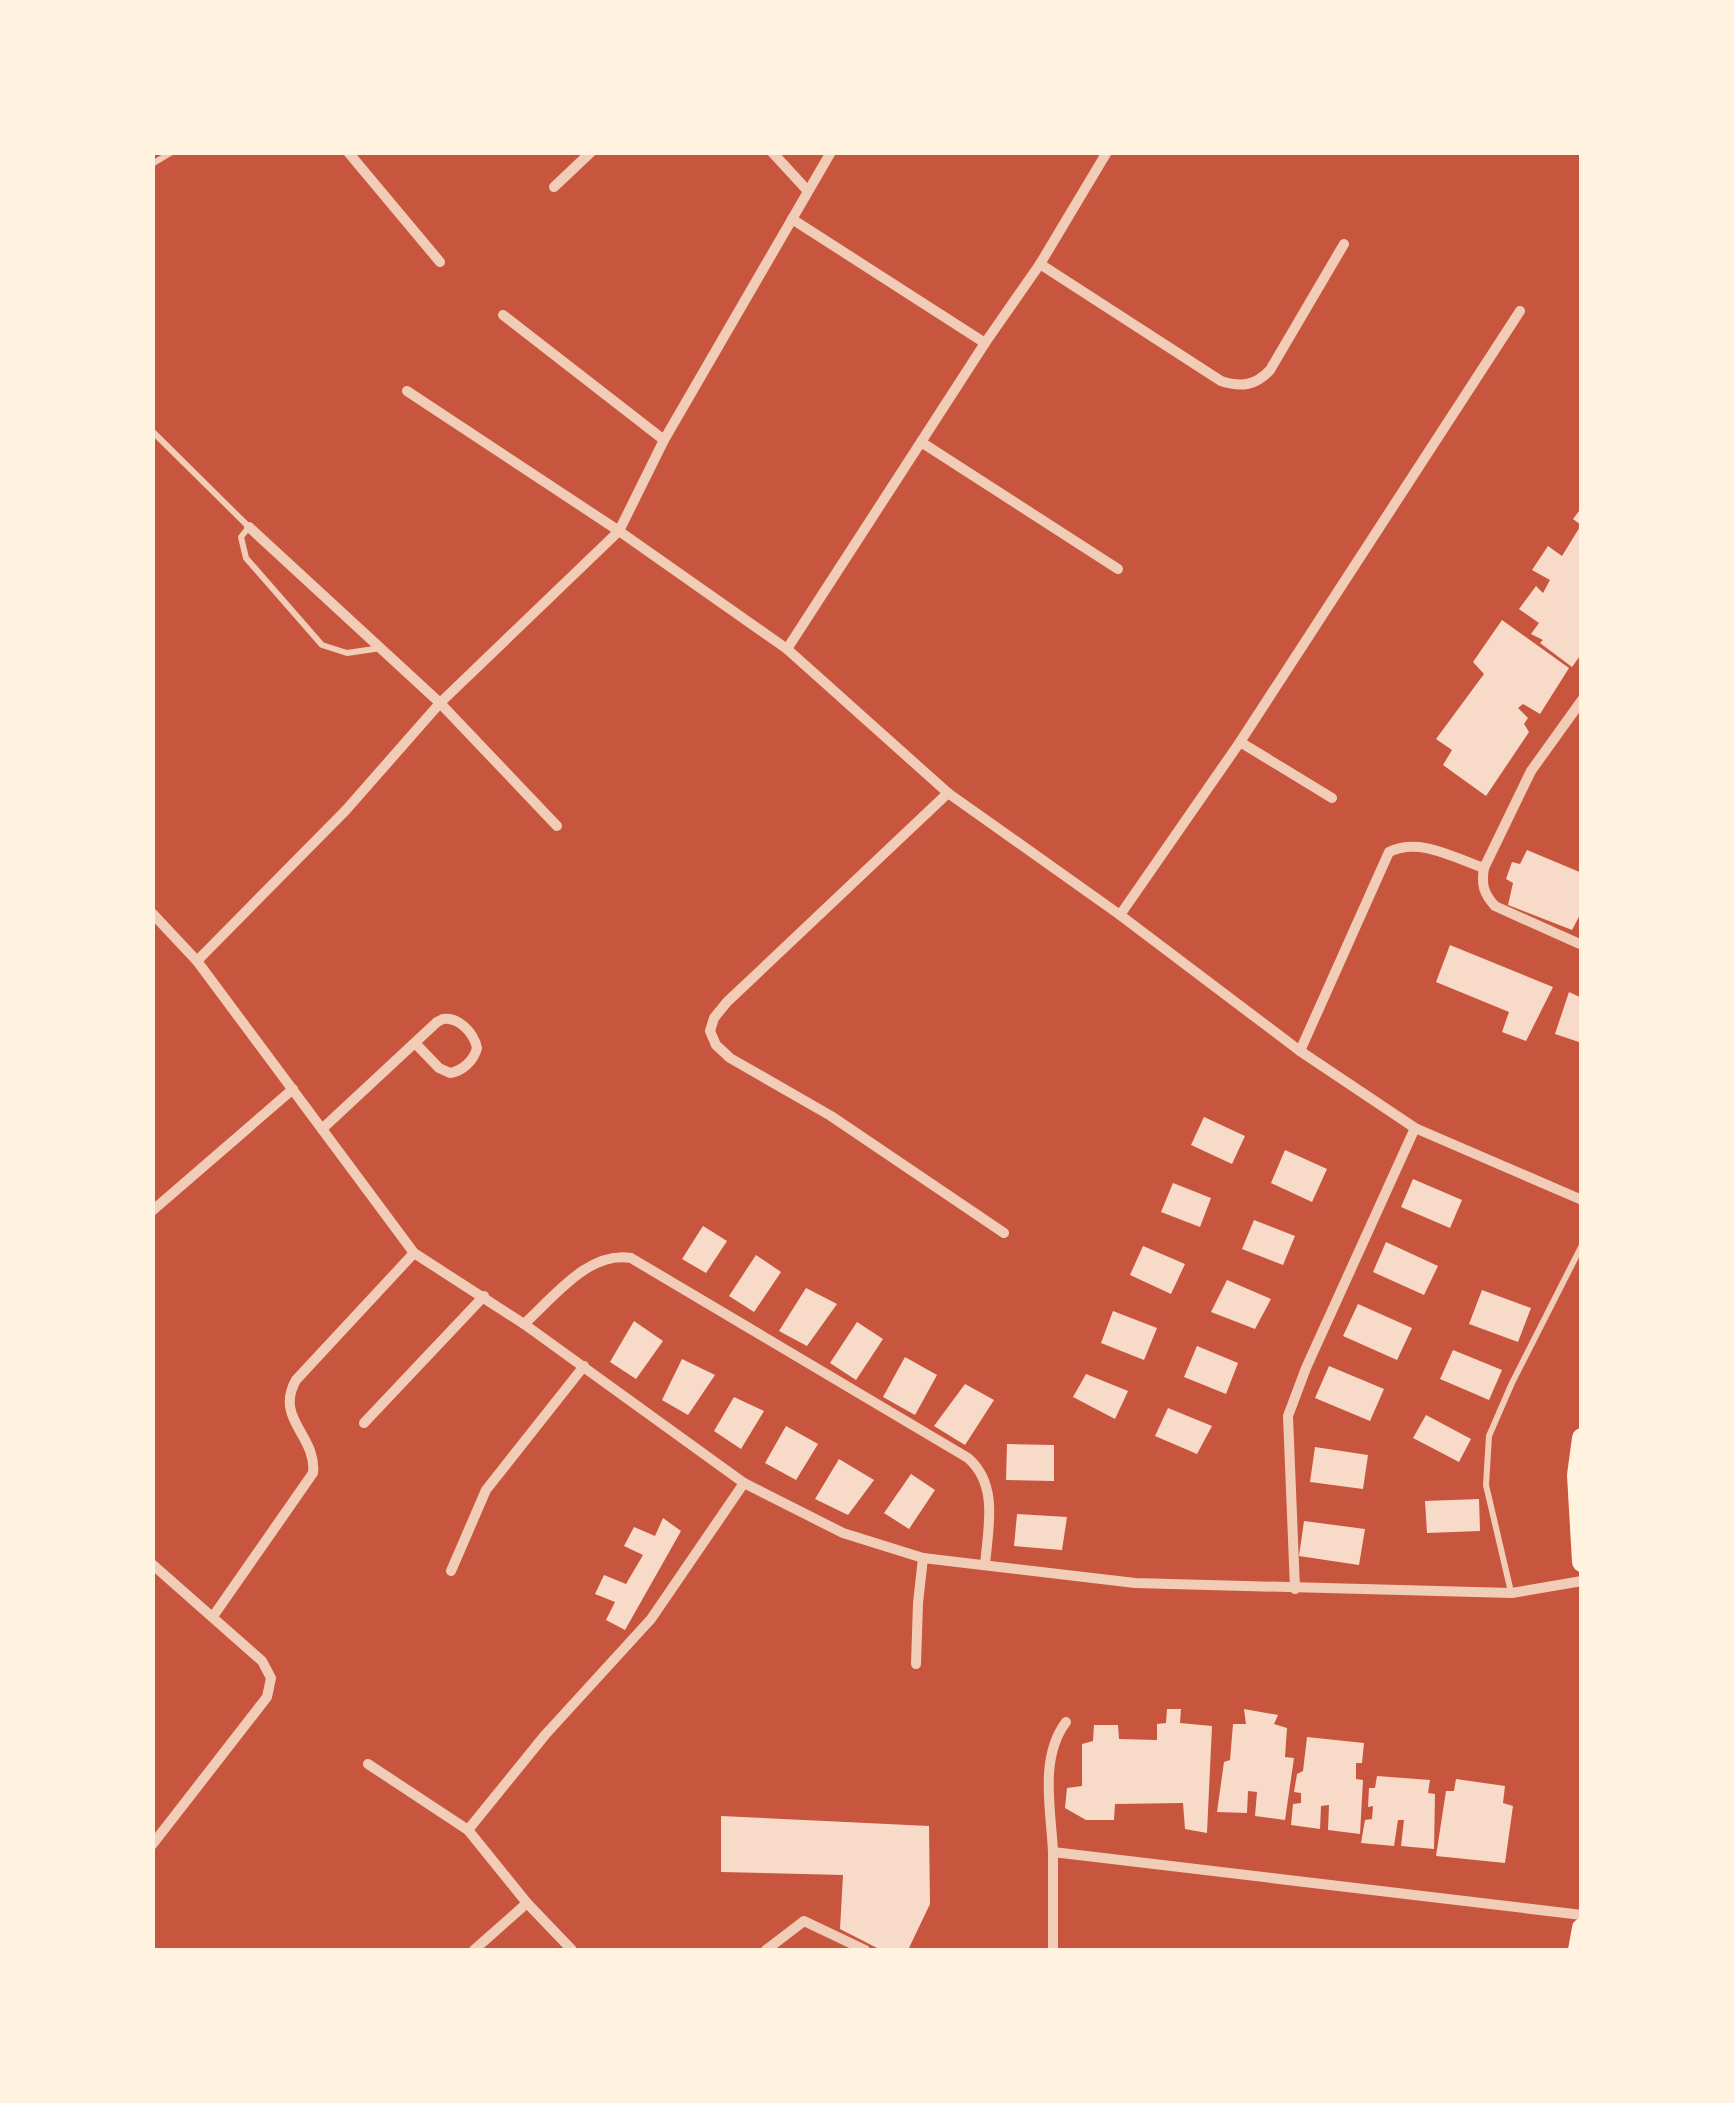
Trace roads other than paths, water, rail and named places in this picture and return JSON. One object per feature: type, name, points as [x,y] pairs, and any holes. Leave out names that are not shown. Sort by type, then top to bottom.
[{"type":"highway","points":[[1582,1438],[1577,1476],[1582,1562]]},
{"type":"highway","points":[[1578,1950],[1582,1928]]},
{"type":"street","points":[[348,152],[440,262]]},
{"type":"street","points":[[554,187],[591,152]]},
{"type":"street","points":[[772,152],[807,190]]},
{"type":"street","points":[[197,960],[346,810],[440,703],[619,531],[664,440],[831,152]]},
{"type":"street","points":[[786,649],[1040,264],[1107,152]]},
{"type":"street","points":[[792,219],[985,343]]},
{"type":"street","points":[[1040,264],[1234,386],[1261,380],[1270,370],[1344,244]]},
{"type":"street","points":[[1120,915],[1240,742],[1520,311]]},
{"type":"street","points":[[503,314],[664,440]]},
{"type":"street","points":[[407,392],[619,531],[786,649],[948,793],[1120,915],[1300,1051],[1415,1128],[1582,1200]]},
{"type":"street","points":[[921,442],[1118,569]]},
{"type":"street","points":[[250,527],[440,703],[557,826]]},
{"type":"street","points":[[1582,700],[1531,772],[1481,881],[1495,906],[1582,945]]},
{"type":"street","points":[[1240,742],[1332,798]]},
{"type":"street","points":[[948,793],[727,1002],[714,1018],[710,1032],[716,1045],[730,1058],[831,1116],[1004,1233]]},
{"type":"street","points":[[1300,1051],[1389,852],[1416,845],[1484,868]]},
{"type":"street","points":[[152,913],[197,960],[414,1253],[484,1296],[744,1483],[844,1534],[923,1558],[1135,1583],[1512,1593],[1582,1581]]},
{"type":"street","points":[[322,1129],[438,1022],[449,1018],[460,1023],[477,1048],[462,1069],[450,1073],[439,1068],[416,1043]]},
{"type":"street","points":[[152,1211],[293,1090]]},
{"type":"street","points":[[1295,1590],[1288,1416],[1415,1128]]},
{"type":"street","points":[[214,1615],[313,1473],[312,1452],[290,1415],[290,1391],[296,1380],[414,1253]]},
{"type":"street","points":[[524,1324],[594,1262],[618,1256],[631,1258],[968,1458],[980,1470],[989,1499],[985,1566]]},
{"type":"street","points":[[364,1423],[484,1296]]},
{"type":"street","points":[[451,1571],[486,1490],[584,1366]]},
{"type":"street","points":[[468,1830],[545,1735],[650,1618],[744,1483]]},
{"type":"street","points":[[916,1664],[923,1558]]},
{"type":"street","points":[[152,1564],[214,1615],[262,1661],[272,1678],[271,1688],[152,1845]]},
{"type":"street","points":[[1053,1950],[1049,1755],[1054,1738],[1066,1722]]},
{"type":"street","points":[[368,1764],[468,1830],[572,1950]]},
{"type":"street","points":[[1053,1852],[1582,1914]]},
{"type":"street","points":[[474,1950],[528,1903]]},
{"type":"street","points":[[766,1950],[804,1921],[865,1950]]},
{"type":"lane","points":[[152,164],[172,152]]},
{"type":"lane","points":[[152,431],[250,527],[242,537],[246,558],[322,644],[348,653],[383,648]]},
{"type":"lane","points":[[1512,1593],[1486,1485],[1489,1436],[1582,1245]]}]
